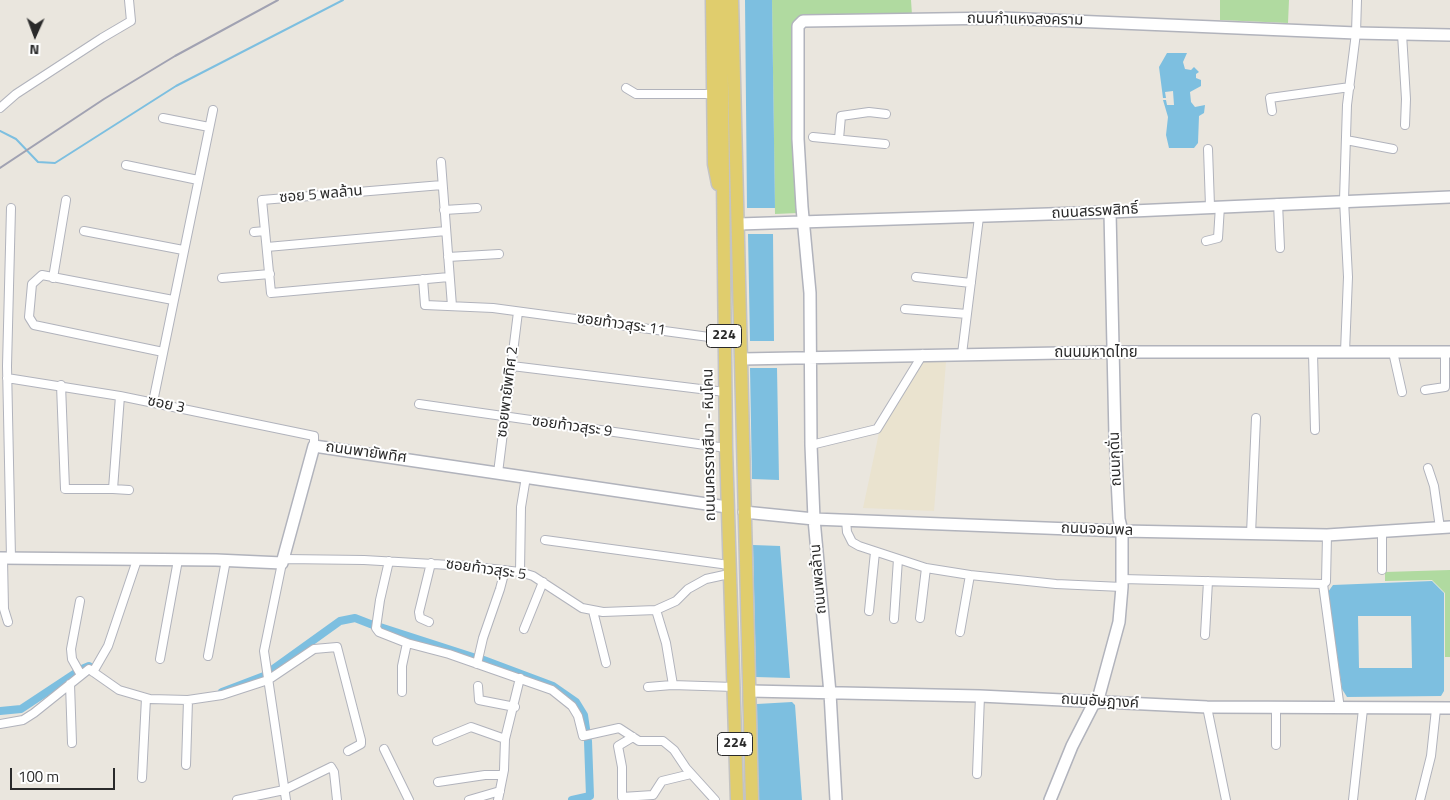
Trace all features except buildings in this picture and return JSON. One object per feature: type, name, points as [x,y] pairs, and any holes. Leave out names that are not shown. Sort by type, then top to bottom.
[{"type":"main road","points":[[712,0],[714,164],[723,214]]},
{"type":"main road","name":"ถนนนครราชสีมา - หินโคน","points":[[721,0],[730,164],[723,214],[727,508],[734,689],[735,799]]},
{"type":"main road","points":[[732,0],[730,164],[739,218]]},
{"type":"main road","points":[[741,0],[744,163],[739,218],[744,512],[752,800]]},
{"type":"main road","points":[[727,508],[744,512]]},
{"type":"main road","points":[[734,689],[750,691]]},
{"type":"street","points":[[0,108],[16,94],[86,48],[132,21],[129,0]]},
{"type":"street","points":[[1345,352],[1348,277],[1344,200],[1346,140],[1356,34],[1357,0]]},
{"type":"street","name":"ถนนกำแหงสงคราม","points":[[804,223],[798,139],[798,26],[803,20],[1002,18],[1356,34],[1450,35]]},
{"type":"street","points":[[1402,34],[1406,99],[1405,126]]},
{"type":"street","points":[[1272,111],[1270,98],[1350,87]]},
{"type":"street","points":[[626,88],[636,94],[713,94]]},
{"type":"street","points":[[152,402],[213,110]]},
{"type":"street","points":[[839,139],[841,116],[869,112],[886,114]]},
{"type":"street","points":[[163,118],[209,127]]},
{"type":"street","points":[[814,136],[885,144]]},
{"type":"street","points":[[1346,140],[1393,149]]},
{"type":"street","points":[[1206,241],[1218,238],[1208,148]]},
{"type":"street","points":[[441,162],[452,306]]},
{"type":"street","points":[[126,165],[198,180]]},
{"type":"street","name":"ซอย 5 พลล้าน","points":[[442,185],[262,200],[271,292],[450,277]]},
{"type":"street","name":"ถนนสรรพสิทธิ์","points":[[739,218],[804,223],[1110,212],[1450,196]]},
{"type":"street","points":[[53,278],[66,200]]},
{"type":"street","points":[[1278,203],[1280,248]]},
{"type":"street","points":[[8,622],[4,609],[7,378],[4,326],[11,208]]},
{"type":"street","points":[[444,210],[478,208]]},
{"type":"street","name":"ถนนกุดั่น","points":[[1050,800],[1072,746],[1095,703],[1119,622],[1122,583],[1122,531],[1119,519],[1110,212]]},
{"type":"street","points":[[962,354],[979,217]]},
{"type":"street","points":[[804,223],[810,292],[810,357]]},
{"type":"street","points":[[84,231],[183,250]]},
{"type":"street","points":[[254,232],[265,231]]},
{"type":"street","points":[[267,247],[446,231]]},
{"type":"street","points":[[448,257],[499,254]]},
{"type":"street","points":[[222,278],[270,274]]},
{"type":"street","points":[[163,352],[34,326],[29,317],[32,284],[42,275],[173,300]]},
{"type":"street","points":[[916,278],[971,283]]},
{"type":"street","name":"ซอยท้าวสุระ 11","points":[[423,279],[425,305],[518,312],[724,339]]},
{"type":"street","points":[[905,309],[967,314]]},
{"type":"street","name":"ซอยพายัพทิศ 2","points":[[498,473],[518,312]]},
{"type":"street","name":"ถนนมหาดไทย","points":[[742,359],[923,354],[1113,352],[1447,352]]},
{"type":"street","points":[[1392,352],[1402,392]]},
{"type":"street","points":[[1425,390],[1446,391],[1447,352]]},
{"type":"street","points":[[1313,353],[1315,430]]},
{"type":"street","points":[[811,445],[877,429],[923,354]]},
{"type":"street","name":"ถนนพลล้าน","points":[[810,357],[814,519],[830,692],[836,800]]},
{"type":"street","points":[[512,366],[725,392]]},
{"type":"street","name":"ซอย 3","points":[[7,378],[61,385],[152,402],[314,436],[314,446]]},
{"type":"street","points":[[61,385],[65,489],[129,490]]},
{"type":"street","points":[[112,489],[120,396]]},
{"type":"street","name":"ซอยท้าวสุระ 9","points":[[419,404],[505,418],[726,448]]},
{"type":"street","points":[[1251,534],[1256,418]]},
{"type":"street","name":"ถนนพายัพทิศ","points":[[283,561],[314,446],[727,508]]},
{"type":"street","points":[[1428,468],[1445,528]]},
{"type":"street","points":[[520,572],[521,507],[526,477]]},
{"type":"street","name":"ถนนจอมพล","points":[[744,512],[814,519],[1251,534],[1327,535],[1445,528]]},
{"type":"street","points":[[846,520],[847,532],[852,542],[926,568],[970,575],[1056,584],[1208,581],[1323,584]]},
{"type":"street","points":[[1382,532],[1382,570]]},
{"type":"street","points":[[1327,535],[1326,582],[1323,584],[1340,709]]},
{"type":"street","points":[[545,540],[729,569]]},
{"type":"street","points":[[869,611],[876,552]]},
{"type":"street","points":[[4,558],[283,561],[264,651],[286,800]]},
{"type":"street","points":[[894,618],[898,559]]},
{"type":"street","points":[[0,724],[28,716],[81,675],[91,671],[108,646],[136,560]]},
{"type":"street","points":[[160,659],[178,560]]},
{"type":"street","points":[[208,656],[226,560]]},
{"type":"street","name":"ซอยท้าวสุระ 5","points":[[283,561],[389,561],[520,572],[543,582],[582,608],[593,611],[656,610],[676,601],[688,588],[729,569]]},
{"type":"street","points":[[389,561],[376,628],[379,632],[407,643],[477,664],[552,690],[572,706],[578,716],[583,736],[620,728],[639,741],[663,741],[674,750],[691,774],[716,800]]},
{"type":"street","points":[[429,622],[420,618],[419,612],[431,564]]},
{"type":"street","points":[[920,618],[926,568]]},
{"type":"street","points":[[477,664],[482,638],[500,589],[504,570]]},
{"type":"street","points":[[960,632],[970,575]]},
{"type":"street","points":[[1205,635],[1208,581]]},
{"type":"street","points":[[524,629],[543,582]]},
{"type":"street","points":[[80,601],[72,659],[81,675]]},
{"type":"street","points":[[656,610],[666,643],[673,685]]},
{"type":"street","points":[[593,611],[606,663]]},
{"type":"street","points":[[402,692],[402,666],[407,643]]},
{"type":"street","points":[[91,671],[119,690],[146,698],[188,700],[222,695],[268,680],[314,649],[337,647],[361,740],[361,744],[348,751]]},
{"type":"street","points":[[498,800],[503,775],[505,739],[515,707],[520,678]]},
{"type":"street","points":[[70,684],[72,743]]},
{"type":"street","points":[[648,687],[673,685],[734,689]]},
{"type":"street","points":[[478,686],[479,700],[515,707]]},
{"type":"street","name":"ถนนอัษฎางค์","points":[[750,691],[980,696],[1207,707],[1450,708]]},
{"type":"street","points":[[977,774],[980,696]]},
{"type":"street","points":[[142,778],[146,698]]},
{"type":"street","points":[[186,765],[188,700]]},
{"type":"street","points":[[1207,707],[1226,800]]},
{"type":"street","points":[[1276,707],[1276,745]]},
{"type":"street","points":[[1420,800],[1431,756],[1436,708]]},
{"type":"street","points":[[1353,800],[1363,709]]},
{"type":"street","points":[[437,741],[471,727],[505,739]]},
{"type":"street","points":[[633,737],[618,746],[622,771],[622,797],[653,795],[662,781],[691,774]]},
{"type":"street","points":[[384,748],[409,800]]},
{"type":"street","points":[[237,800],[284,790],[331,767],[334,772],[338,800]]},
{"type":"street","points":[[438,782],[484,775],[503,775]]},
{"type":"street","points":[[469,800],[500,790]]},
{"type":"shaded area","points":[[921,361],[946,362],[934,511],[863,508],[880,428]]},
{"type":"green space","points":[[772,0],[911,0],[912,15],[799,19],[798,213],[775,214]]},
{"type":"green space","points":[[1220,0],[1289,0],[1288,23],[1220,20]]},
{"type":"green space","points":[[1450,570],[1450,657],[1445,657],[1445,593],[1432,580],[1385,581],[1385,572]]},
{"type":"water","points":[[745,0],[772,0],[775,208],[747,208]]},
{"type":"water","points":[[1167,53],[1187,53],[1183,62],[1185,69],[1191,70],[1194,67],[1199,72],[1196,74],[1196,78],[1201,80],[1201,86],[1190,92],[1191,102],[1195,107],[1205,105],[1204,113],[1199,116],[1198,143],[1194,148],[1169,148],[1166,135],[1168,117],[1163,100],[1166,100],[1167,105],[1174,105],[1173,91],[1165,92],[1166,98],[1163,98],[1159,67]]},
{"type":"water","points":[[748,234],[773,234],[774,341],[750,341]]},
{"type":"water","points":[[750,368],[777,368],[779,480],[752,479]]},
{"type":"water","points":[[753,545],[780,546],[790,678],[756,677]]},
{"type":"water","points":[[1432,581],[1444,593],[1444,691],[1441,696],[1347,697],[1342,689],[1328,592],[1333,585]],"holes":[[[1358,616],[1411,616],[1412,668],[1359,668]]]},
{"type":"water","points":[[792,702],[795,705],[802,800],[758,800],[757,704]]},
{"type":"waterway","points":[[0,131],[16,139],[38,162],[55,163],[176,86],[343,0]]},
{"type":"waterway","points":[[269,672],[340,621],[355,618],[373,625]]},
{"type":"waterway","points":[[380,627],[476,658]]},
{"type":"waterway","points":[[481,659],[553,686],[576,702],[584,715],[586,729]]},
{"type":"waterway","points":[[82,669],[89,666],[92,668]]},
{"type":"waterway","points":[[0,711],[21,709],[77,672]]},
{"type":"waterway","points":[[222,692],[264,676]]},
{"type":"waterway","points":[[572,800],[590,796],[588,741]]},
{"type":"railway","points":[[0,168],[104,99],[175,56],[278,0]]}]
